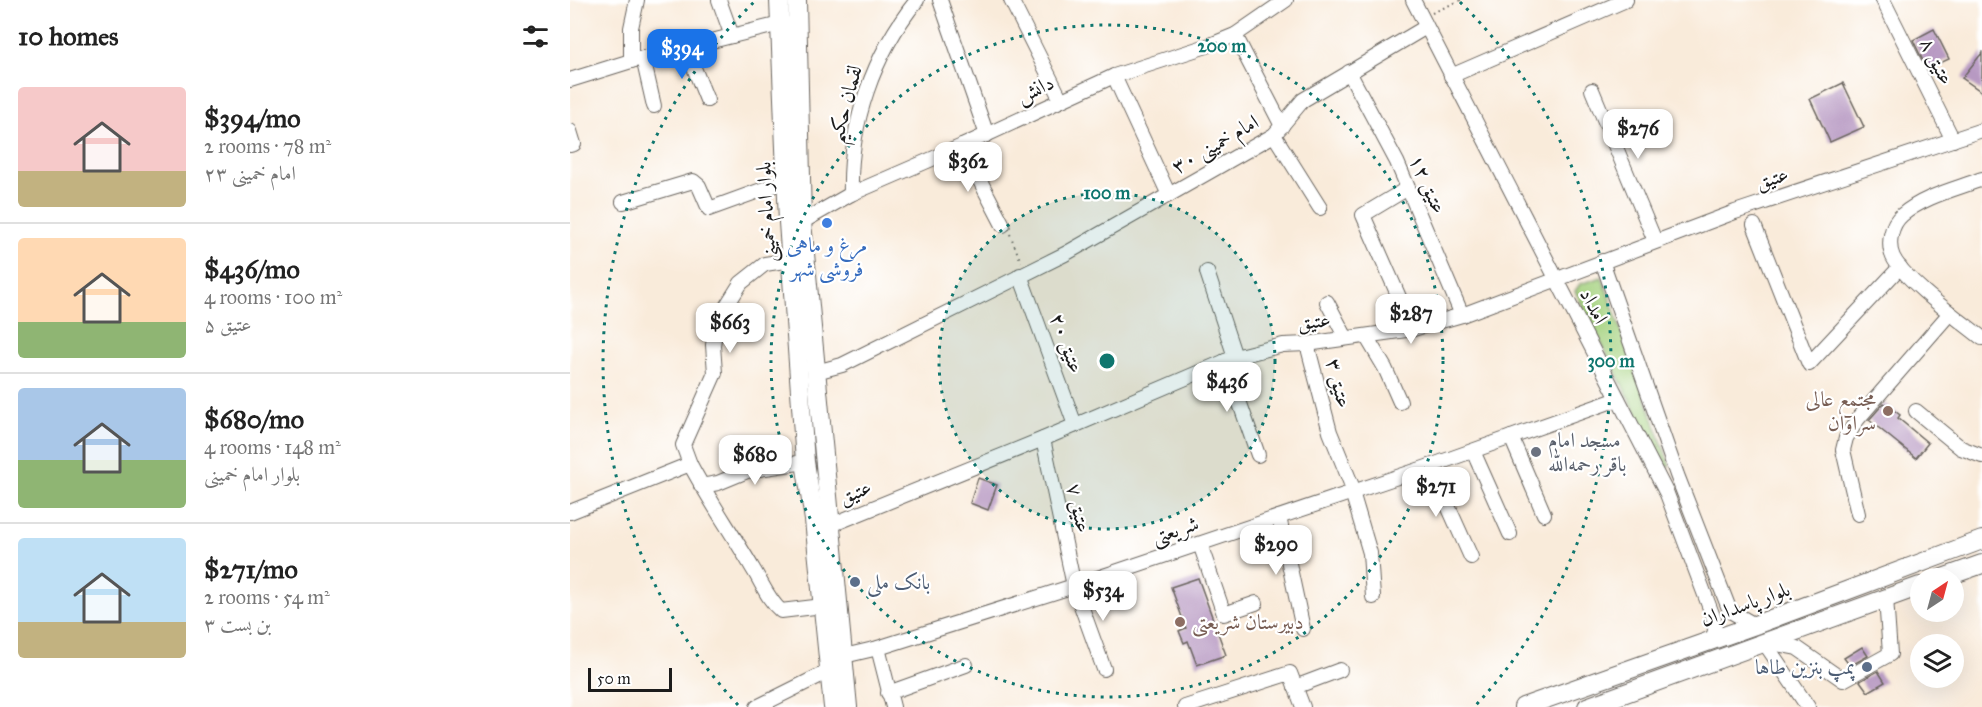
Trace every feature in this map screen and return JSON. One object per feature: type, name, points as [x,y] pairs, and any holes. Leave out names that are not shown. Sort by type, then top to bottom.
[{"type":"main road","name":"بلوار امام خمینی","points":[[779,0],[789,24],[802,222],[816,372],[823,526],[823,606],[833,707]]},
{"type":"main road","name":"بلوار امام خمینی","points":[[797,0],[789,24],[786,181],[805,462],[823,526],[844,656],[848,707]]},
{"type":"main road","name":"بلوار پاسداران","points":[[1523,707],[1755,625],[1982,540]]},
{"type":"main road","points":[[1964,570],[1982,564]]},
{"type":"main road","name":"بلوار پاسداران","points":[[1587,707],[1910,590]]},
{"type":"main road","points":[[1755,625],[1764,642]]},
{"type":"street","points":[[637,0],[631,28],[637,60],[654,106]]},
{"type":"street","points":[[719,0],[732,36]]},
{"type":"street","name":"لقمان حکیم","points":[[851,194],[850,165],[860,110],[878,61],[907,12],[917,0]]},
{"type":"street","points":[[940,0],[987,135]]},
{"type":"street","points":[[1011,0],[1061,100]]},
{"type":"street","name":"دانش","points":[[802,222],[851,194],[987,135],[1114,76],[1235,35],[1286,0]]},
{"type":"street","name":"امداد","points":[[1413,0],[1668,495],[1714,619],[1715,631],[1712,640]]},
{"type":"street","points":[[1451,76],[1626,0]]},
{"type":"street","name":"عتیق ۸","points":[[1883,0],[1953,140]]},
{"type":"street","name":"امام خمینی ۳۰","points":[[816,372],[842,365],[1065,254],[1169,195],[1278,131],[1303,100],[1424,23]]},
{"type":"street","points":[[570,80],[637,60],[789,24]]},
{"type":"street","points":[[1235,35],[1278,131],[1320,208]]},
{"type":"street","points":[[686,48],[707,100]]},
{"type":"street","name":"عتیق ۱۲","points":[[1350,72],[1397,162],[1462,315]]},
{"type":"street","points":[[1114,76],[1169,195]]},
{"type":"street","points":[[1592,90],[1655,241]]},
{"type":"street","name":"عتیق","points":[[823,526],[1043,439],[1230,359],[1283,345],[1307,344],[1413,329],[1462,315],[1735,212],[1982,130]]},
{"type":"street","points":[[570,131],[574,144],[570,145]]},
{"type":"street","points":[[962,146],[1003,225]]},
{"type":"street","points":[[1982,179],[1919,203],[1900,216],[1891,234],[1893,256],[1900,267],[1950,313],[1982,338]]},
{"type":"street","points":[[623,202],[693,181],[699,186],[709,209],[786,181]]},
{"type":"street","points":[[1408,188],[1363,215],[1413,329]]},
{"type":"street","points":[[1754,225],[1809,364],[1900,267]]},
{"type":"street","points":[[791,260],[765,264],[741,283],[717,321],[713,345],[715,373],[683,445],[701,486],[774,605],[781,611],[823,606]]},
{"type":"street","name":"امداد","points":[[1602,261],[1677,475],[1730,611],[1737,617],[1755,625]]},
{"type":"street","points":[[1208,272],[1258,455]]},
{"type":"street","name":"عتیق ۲۰","points":[[1023,273],[1075,425]]},
{"type":"street","points":[[1327,302],[1346,338]]},
{"type":"street","points":[[1858,514],[1843,450],[1846,438],[1857,420],[1950,313]]},
{"type":"street","points":[[1366,336],[1385,368],[1400,402]]},
{"type":"street","name":"عتیق ۳","points":[[1307,344],[1330,432],[1353,492],[1370,553],[1373,597]]},
{"type":"street","name":"شریعتی","points":[[844,656],[878,648],[1074,586],[1430,466],[1618,399]]},
{"type":"street","points":[[1916,411],[1961,448],[1982,456]]},
{"type":"street","points":[[1511,437],[1544,514]]},
{"type":"street","name":"عتیق ۷","points":[[1043,439],[1074,586],[1104,669]]},
{"type":"street","points":[[1473,451],[1510,534]]},
{"type":"street","points":[[701,486],[747,471],[805,462]]},
{"type":"street","points":[[570,512],[690,464]]},
{"type":"street","points":[[1430,466],[1471,557]]},
{"type":"street","points":[[1660,481],[1677,475]]},
{"type":"street","points":[[1279,517],[1303,629]]},
{"type":"street","points":[[1200,544],[1224,614],[1256,603]]},
{"type":"street","points":[[1764,642],[1797,648],[1843,680],[1890,654],[1886,598]]},
{"type":"street","points":[[1764,642],[1808,707]]},
{"type":"street","points":[[878,648],[893,707]]},
{"type":"street","points":[[888,693],[966,665]]},
{"type":"street","points":[[1295,687],[1340,670]]},
{"type":"street","points":[[757,707],[829,671]]},
{"type":"street","points":[[1185,707],[1290,673],[1303,707]]},
{"type":"path","points":[[1424,23],[1461,0]]},
{"type":"path","points":[[1003,225],[1008,228],[1023,273]]},
{"type":"green space","points":[[1602,277],[1670,466],[1664,468],[1575,291],[1580,284]]},
{"type":"building","points":[[1934,29],[1949,59],[1927,69],[1913,40]]},
{"type":"building","points":[[1982,53],[1982,92],[1962,78]]},
{"type":"building","points":[[1843,83],[1864,127],[1830,142],[1810,99]]},
{"type":"building","points":[[1884,403],[1900,415],[1898,418],[1928,443],[1916,458],[1869,420]]},
{"type":"building","points":[[978,478],[997,485],[988,510],[970,503]]},
{"type":"building","points":[[1198,578],[1226,655],[1197,665],[1188,641],[1184,643],[1179,631],[1186,628],[1171,587]]},
{"type":"building","points":[[1862,647],[1868,656],[1850,666],[1844,658]]},
{"type":"building","points":[[1878,671],[1885,682],[1868,692],[1860,681]]},
{"type":"place","name":"مرغ و ماهی فروشی شهر","points":[[827,223]]},
{"type":"place","name":"مجتمع عالی سراوان","points":[[1888,411]]},
{"type":"place","name":"مسجد امام باقر رحمه‌الله","points":[[1536,452]]},
{"type":"place","name":"بانک ملی","points":[[855,582]]},
{"type":"place","name":"دبیرستان شریعتی","points":[[1180,622]]},
{"type":"place","name":"پمپ بنزین طاها","points":[[1867,667]]}]
